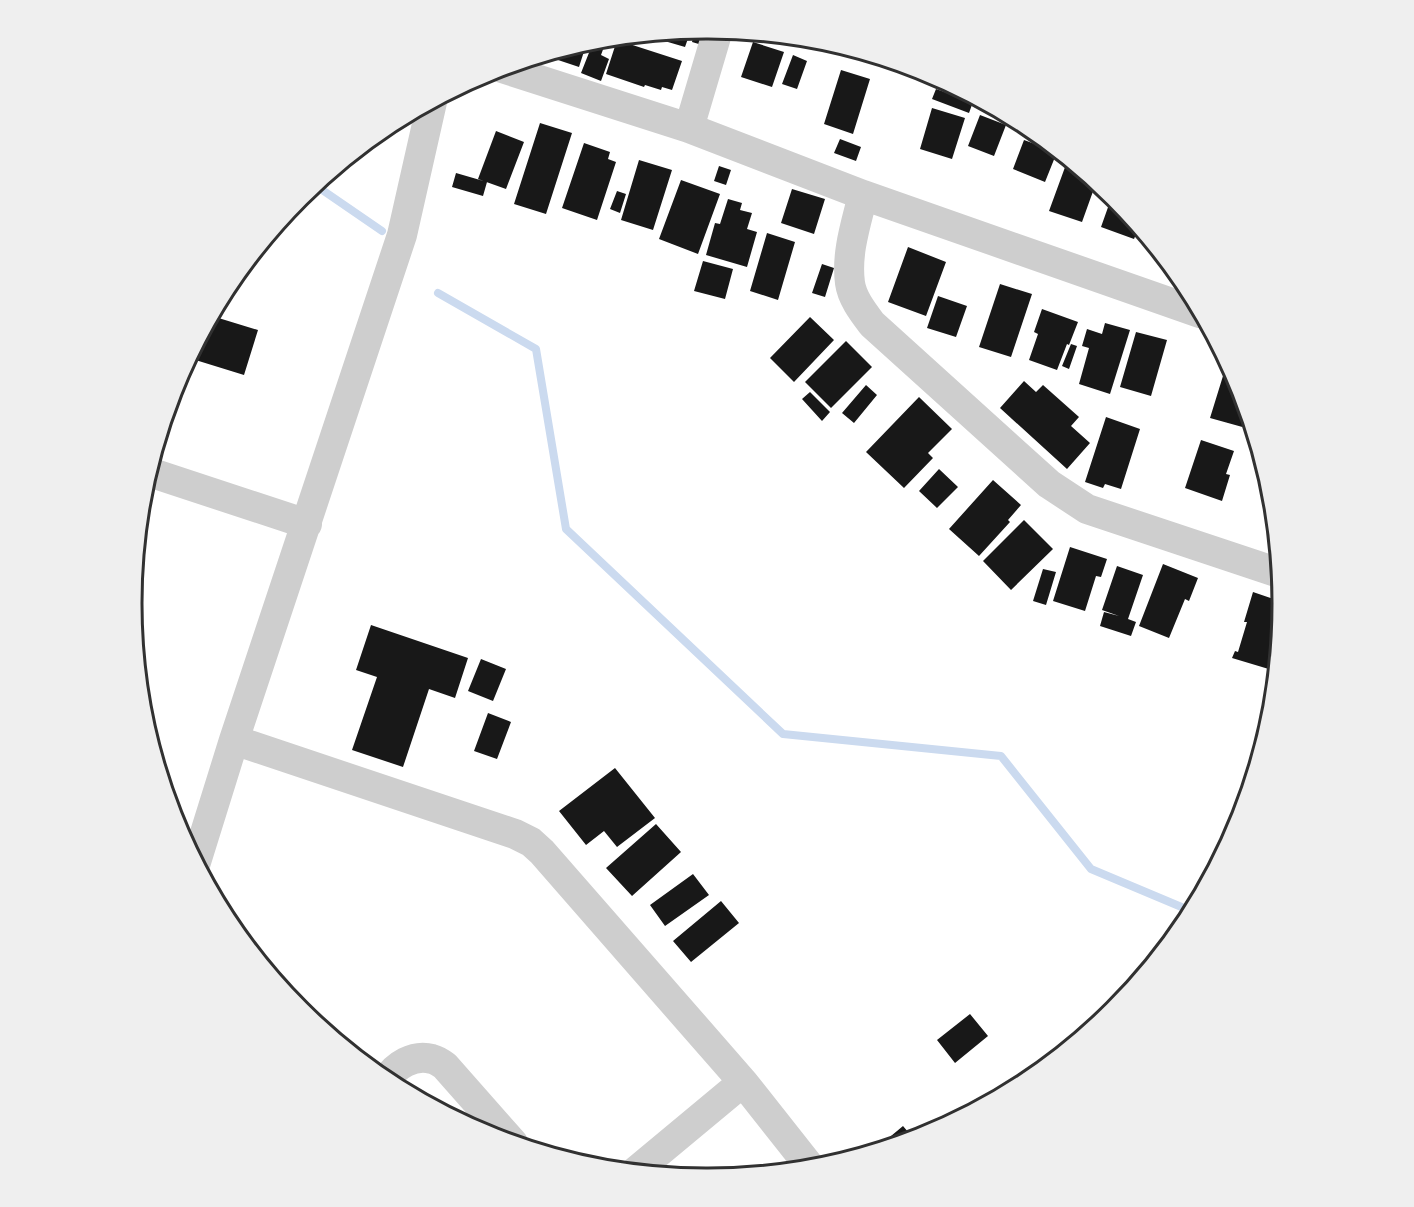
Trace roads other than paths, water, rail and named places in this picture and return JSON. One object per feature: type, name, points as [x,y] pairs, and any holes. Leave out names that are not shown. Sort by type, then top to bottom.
[{"type":"street","points":[[689,128],[715,39]]},
{"type":"street","points":[[516,73],[689,128],[863,195],[1188,309]]},
{"type":"street","points":[[200,850],[234,740],[402,235],[430,112]]},
{"type":"street","points":[[863,195],[850,244],[850,284],[860,307],[872,324],[1049,484],[1087,509],[1270,570]]},
{"type":"street","points":[[158,475],[307,524]]},
{"type":"street","points":[[234,740],[515,834],[531,842],[743,1082],[804,1159]]},
{"type":"street","points":[[392,1072],[405,1062],[421,1058],[433,1059],[445,1065],[500,1128]]},
{"type":"street","points":[[645,1164],[743,1082]]},
{"type":"waterway","points":[[323,190],[382,231]]},
{"type":"waterway","points":[[438,293],[536,349],[566,529],[783,734],[1001,756],[1091,869],[1182,907]]}]
